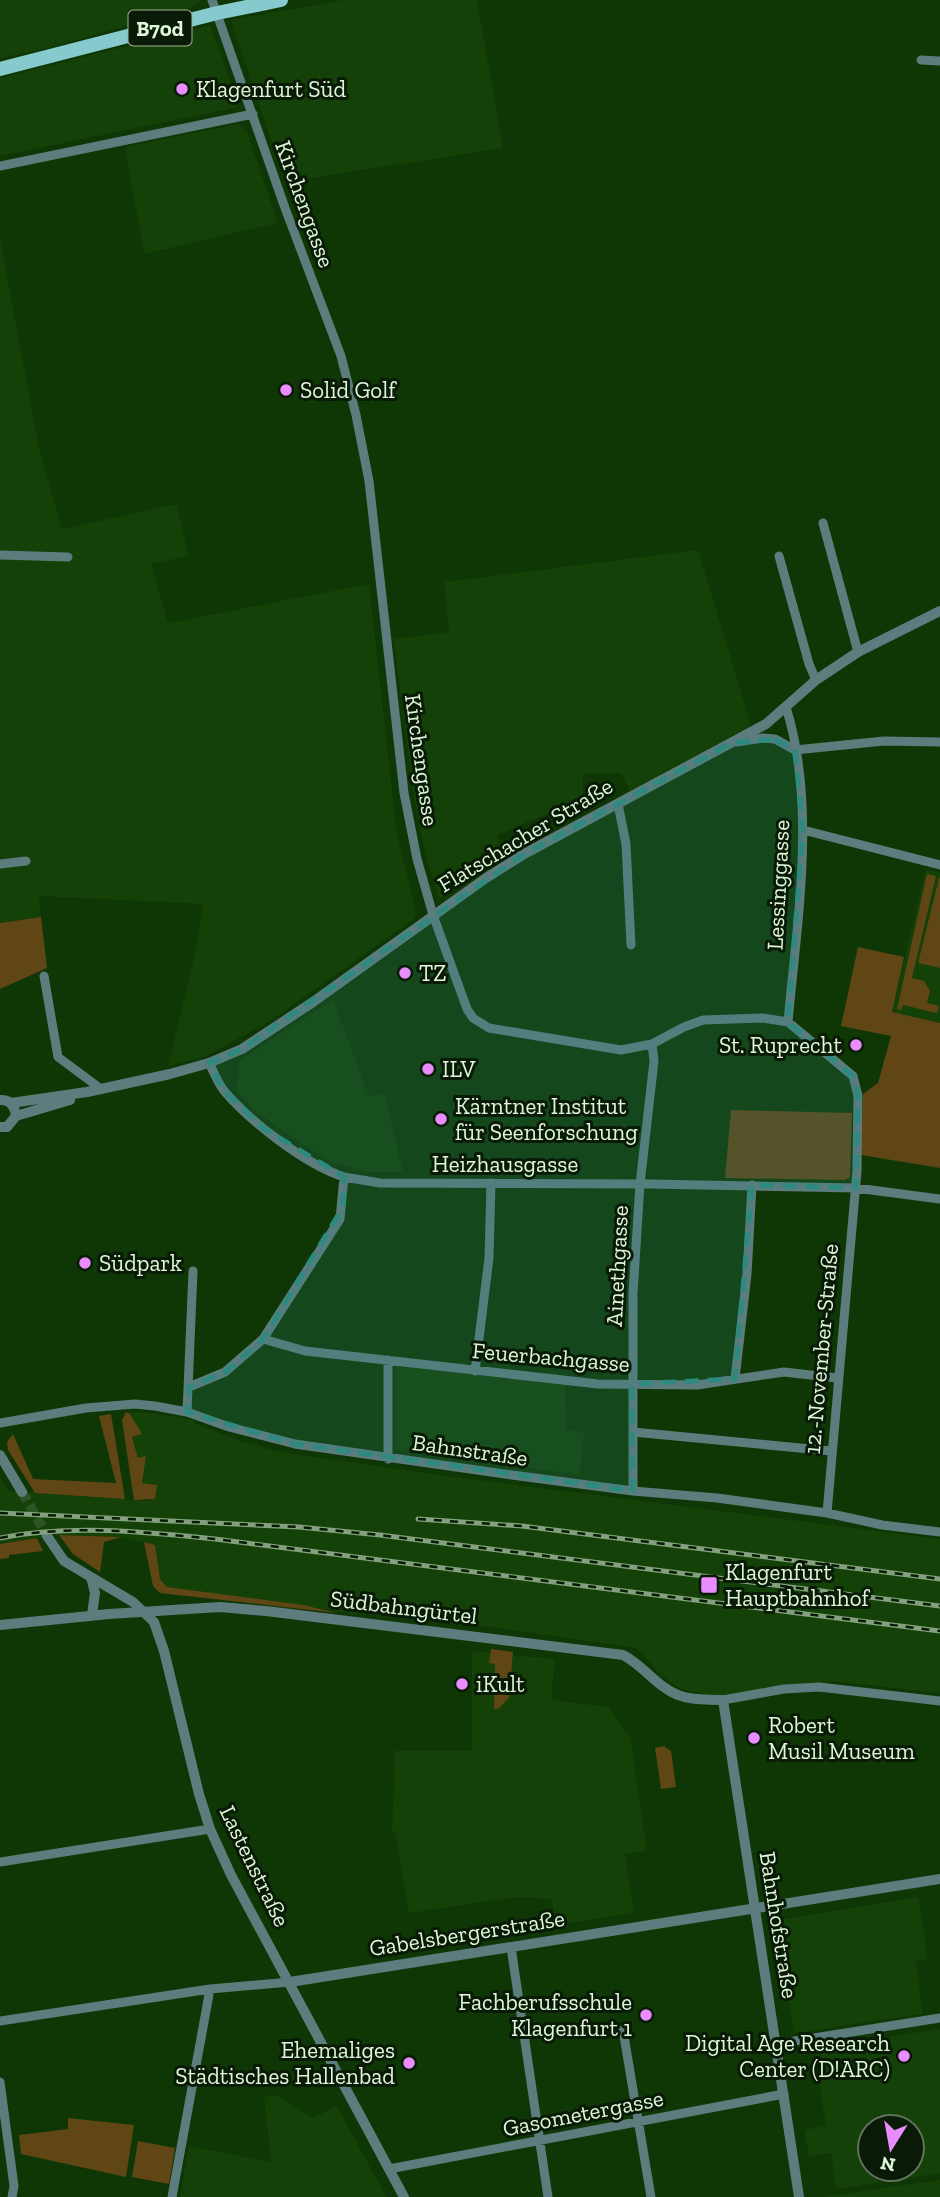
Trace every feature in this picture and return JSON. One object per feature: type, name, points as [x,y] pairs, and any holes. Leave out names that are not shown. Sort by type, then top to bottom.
[{"type":"main road","name":"B70d","points":[[0,69],[214,7],[281,0]]},
{"type":"street","name":"Kirchengasse","points":[[214,7],[341,356],[356,415],[369,481],[404,793],[417,859],[433,915],[467,1009],[480,1024],[510,1033],[609,1050],[652,1044],[703,1020],[747,1017],[788,1022]]},
{"type":"street","points":[[921,60],[940,61]]},
{"type":"street","points":[[0,166],[253,114]]},
{"type":"street","points":[[823,523],[858,652]]},
{"type":"street","points":[[0,555],[68,557]]},
{"type":"street","points":[[779,556],[809,664],[816,680]]},
{"type":"street","name":"Flatschacher Straße","points":[[4,1098],[87,1092],[209,1063],[242,1049],[524,854],[766,724],[816,680],[858,652],[940,611]]},
{"type":"street","name":"Lessinggasse","points":[[786,707],[795,750],[803,830],[788,1022]]},
{"type":"street","points":[[731,743],[775,739],[795,750],[884,741],[940,742]]},
{"type":"street","points":[[618,804],[626,844],[631,944]]},
{"type":"street","points":[[803,830],[940,864]]},
{"type":"street","points":[[0,864],[26,861]]},
{"type":"street","points":[[44,975],[58,1057],[101,1089]]},
{"type":"street","points":[[788,1022],[853,1076],[858,1096],[856,1188]]},
{"type":"street","name":"Ainethgasse","points":[[634,1491],[633,1294],[640,1184],[654,1061],[652,1044]]},
{"type":"street","name":"Heizhausgasse","points":[[209,1063],[223,1090],[263,1128],[320,1166],[344,1177],[380,1183],[856,1188],[940,1199]]},
{"type":"street","name":"Flatschacher Straße","points":[[0,1127],[7,1126],[16,1116],[78,1098],[87,1092]]},
{"type":"street","points":[[4,1098],[15,1109],[16,1116]]},
{"type":"street","points":[[189,1387],[225,1372],[263,1339],[341,1219],[344,1177]]},
{"type":"street","points":[[475,1371],[489,1258],[491,1183]]},
{"type":"street","points":[[736,1379],[747,1274],[752,1185]]},
{"type":"street","name":"12.-November-Straße","points":[[827,1513],[856,1188]]},
{"type":"street","points":[[187,1412],[192,1271]]},
{"type":"street","name":"Feuerbachgasse","points":[[263,1339],[305,1351],[598,1384],[697,1385],[784,1372],[837,1378]]},
{"type":"street","points":[[388,1360],[388,1459]]},
{"type":"street","name":"Bahnstraße","points":[[0,1423],[86,1408],[135,1404],[187,1412],[266,1438],[388,1459],[634,1491],[717,1498],[940,1532]]},
{"type":"street","points":[[633,1432],[831,1451]]},
{"type":"street","points":[[0,1455],[22,1492]]},
{"type":"street","name":"Lastenstraße","points":[[47,1536],[64,1561],[134,1602],[158,1630],[210,1829],[231,1875],[404,2197]]},
{"type":"street","points":[[91,1577],[95,1593],[92,1615]]},
{"type":"street","name":"Südbahngürtel","points":[[0,1625],[144,1611],[241,1608],[623,1655],[678,1695],[703,1700],[723,1700]]},
{"type":"street","points":[[723,1700],[784,1689],[820,1687],[940,1701]]},
{"type":"street","name":"Bahnhofstraße","points":[[723,1700],[799,2197]]},
{"type":"street","points":[[0,1862],[210,1829]]},
{"type":"street","name":"Gabelsbergerstraße","points":[[0,2021],[210,1989],[290,1982],[940,1880]]},
{"type":"street","points":[[511,1947],[548,2197]]},
{"type":"street","points":[[172,2197],[210,1989]]},
{"type":"street","points":[[776,2043],[940,2018]]},
{"type":"street","points":[[623,2031],[651,2197]]},
{"type":"street","points":[[0,2082],[14,2186],[12,2197]]},
{"type":"street","name":"Gasometergasse","points":[[389,2169],[784,2094]]},
{"type":"highlighted area","points":[[775,739],[795,750],[803,830],[788,1022],[853,1076],[858,1096],[856,1188],[752,1185],[735,1379],[632,1384],[633,1491],[295,1444],[187,1412],[189,1387],[225,1372],[263,1339],[343,1207],[344,1177],[263,1128],[223,1090],[209,1063],[242,1049],[524,854],[731,743]]},
{"type":"shaded area","points":[[0,0],[200,0],[198,4],[184,10],[43,49],[0,58]]},
{"type":"shaded area","points":[[343,0],[477,0],[503,148],[285,182],[231,20]]},
{"type":"shaded area","points":[[210,25],[239,107],[0,156],[0,78]]},
{"type":"shaded area","points":[[238,124],[247,132],[278,223],[144,254],[125,147]]},
{"type":"shaded area","points":[[0,239],[39,448],[62,529],[177,504],[188,556],[151,564],[168,623],[369,584],[397,834],[416,912],[414,919],[269,1022],[206,1056],[168,1066],[195,955],[203,904],[39,896],[41,917],[0,923]]},
{"type":"shaded area","points":[[698,550],[751,725],[630,792],[621,773],[583,774],[583,798],[497,835],[506,859],[439,899],[425,853],[413,792],[394,639],[449,632],[444,582]]},
{"type":"shaded area","points":[[926,869],[940,873],[940,1023],[892,1012]]},
{"type":"shaded area","points":[[927,874],[936,876],[912,978],[924,981],[930,991],[927,1003],[939,1006],[937,1013],[903,1005],[901,1010],[897,1009]]},
{"type":"shaded area","points":[[940,878],[940,968],[918,963]]},
{"type":"shaded area","points":[[41,917],[47,968],[0,989],[0,923]]},
{"type":"shaded area","points":[[858,947],[904,957],[892,1012],[940,1023],[940,1168],[861,1155],[863,1094],[878,1083],[891,1036],[841,1026]]},
{"type":"shaded area","points":[[333,999],[369,1096],[385,1093],[403,1172],[365,1172],[331,1162],[257,1112],[236,1091],[240,1060]]},
{"type":"shaded area","points":[[731,1110],[852,1113],[850,1177],[845,1180],[725,1178]]},
{"type":"shaded area","points":[[395,1365],[565,1385],[566,1429],[584,1432],[580,1475],[395,1450]]},
{"type":"shaded area","points":[[126,1412],[194,1420],[194,1423],[240,1441],[280,1452],[940,1539],[940,1693],[832,1681],[720,1697],[681,1689],[662,1676],[637,1648],[385,1612],[362,1615],[167,1587],[160,1579],[155,1545],[121,1537],[58,1535],[0,1544],[0,1477],[8,1491],[152,1501],[142,1483],[145,1456],[138,1458],[132,1436],[141,1434],[130,1414]]},
{"type":"shaded area","points":[[126,1412],[142,1434],[132,1437],[138,1458],[146,1456],[142,1483],[157,1485],[155,1499],[134,1500],[122,1420]]},
{"type":"shaded area","points":[[111,1414],[125,1499],[35,1493],[8,1450],[7,1442],[13,1434],[33,1479],[116,1483],[99,1416]]},
{"type":"shaded area","points":[[59,1535],[121,1537],[104,1542],[100,1572],[73,1554]]},
{"type":"shaded area","points":[[37,1538],[43,1551],[9,1555],[9,1558],[0,1559],[0,1544]]},
{"type":"shaded area","points":[[144,1542],[155,1545],[160,1579],[167,1587],[303,1605],[337,1613],[160,1593],[153,1586]]},
{"type":"shaded area","points":[[491,1649],[513,1652],[509,1698],[498,1709],[494,1709],[495,1664],[489,1663]]},
{"type":"shaded area","points":[[472,1651],[555,1659],[551,1700],[608,1707],[630,1737],[647,1851],[625,1854],[634,1913],[557,1925],[551,1899],[517,1897],[409,1913],[395,1832],[392,1832],[395,1751],[472,1751]]},
{"type":"shaded area","points":[[664,1746],[671,1751],[676,1787],[661,1789],[655,1748]]},
{"type":"shaded area","points":[[918,1897],[928,1959],[916,1961],[923,2014],[794,2033],[777,1920]]},
{"type":"shaded area","points":[[940,2029],[940,2173],[926,2175],[926,2113],[856,2113],[856,2183],[875,2183],[836,2189],[831,2153],[809,2156],[804,2130],[826,2126],[814,2048]]},
{"type":"shaded area","points":[[277,2095],[313,2118],[337,2106],[386,2197],[180,2197],[189,2146],[271,2162],[264,2097]]},
{"type":"shaded area","points":[[68,2118],[134,2125],[126,2177],[21,2154],[19,2135],[68,2129]]},
{"type":"shaded area","points":[[138,2141],[175,2148],[169,2184],[132,2177]]},
{"type":"shaded area","points":[[940,2180],[940,2197],[822,2197],[926,2183]]},
{"type":"tunnel","points":[[22,1492],[47,1536]]},
{"type":"railway","points":[[0,1513],[299,1527],[380,1535],[940,1606]]},
{"type":"railway","points":[[418,1519],[522,1526],[940,1579]]},
{"type":"railway","points":[[0,1538],[80,1530],[189,1536],[940,1631]]},
{"type":"place","name":"Klagenfurt Süd","points":[[182,89]]},
{"type":"place","name":"Solid Golf","points":[[286,390]]},
{"type":"place","name":"TZ","points":[[405,973]]},
{"type":"place","name":"St. Ruprecht","points":[[856,1045]]},
{"type":"place","name":"ILV","points":[[428,1069]]},
{"type":"place","name":"Kärntner Institut für Seenforschung","points":[[441,1119]]},
{"type":"place","name":"Südpark","points":[[85,1263]]},
{"type":"place","name":"Klagenfurt Hauptbahnhof","points":[[709,1585]]},
{"type":"place","name":"iKult","points":[[462,1684]]},
{"type":"place","name":"Robert Musil Museum","points":[[754,1738]]},
{"type":"place","name":"Fachberufsschule Klagenfurt 1","points":[[646,2015]]},
{"type":"place","name":"Digital Age Research Center (D!ARC)","points":[[904,2056]]},
{"type":"place","name":"Ehemaliges Städtisches Hallenbad","points":[[409,2063]]}]
